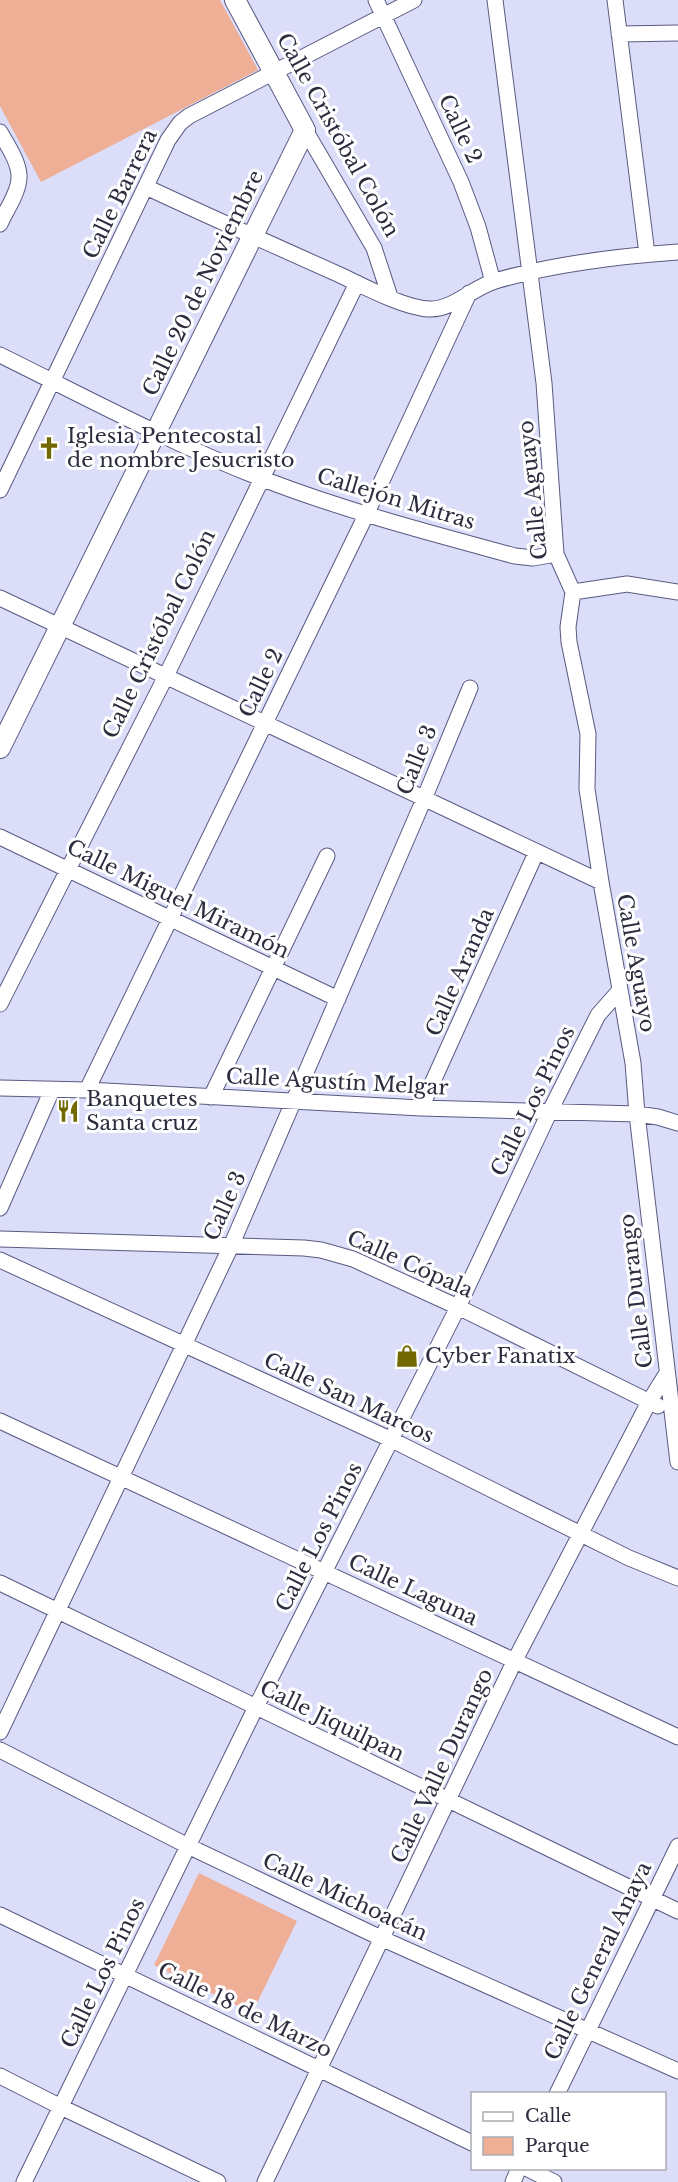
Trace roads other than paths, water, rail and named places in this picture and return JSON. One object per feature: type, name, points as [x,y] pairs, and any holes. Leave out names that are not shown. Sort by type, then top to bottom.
[{"type":"street","name":"Calle Cristóbal Colón","points":[[235,0],[305,130],[374,248],[390,297]]},
{"type":"street","name":"Calle 2","points":[[375,0],[465,190],[493,282]]},
{"type":"street","name":"Calle Barrera","points":[[0,490],[168,140],[180,123],[189,116],[414,0]]},
{"type":"street","name":"Calle Aguayo","points":[[495,0],[544,383],[556,554],[573,592],[568,642],[588,734],[586,780],[601,882],[633,1063],[637,1114]]},
{"type":"street","points":[[615,0],[647,254]]},
{"type":"street","points":[[620,34],[678,33]]},
{"type":"street","name":"Calle 20 de Noviembre","points":[[0,748],[305,130]]},
{"type":"street","points":[[0,132],[15,160],[19,176],[15,192],[0,224]]},
{"type":"street","points":[[146,187],[357,283],[415,307],[428,309],[442,308],[493,282],[530,272],[647,254],[678,252]]},
{"type":"street","name":"Calle Cristóbal Colón","points":[[0,1004],[166,676],[357,283]]},
{"type":"street","name":"Calle 2","points":[[87,1090],[266,724],[470,293]]},
{"type":"street","name":"Callejón Mitras","points":[[0,355],[156,431],[262,478],[366,515],[524,558],[556,554]]},
{"type":"street","points":[[573,592],[627,584],[678,591]]},
{"type":"street","points":[[0,598],[601,882]]},
{"type":"street","name":"Calle 3","points":[[0,1732],[231,1246],[470,688]]},
{"type":"street","name":"Calle Miguel Miramón","points":[[0,837],[338,999]]},
{"type":"street","name":"Calle Aranda","points":[[421,1108],[536,853]]},
{"type":"street","points":[[211,1097],[327,856]]},
{"type":"street","name":"Calle Los Pinos","points":[[24,2182],[256,1707],[458,1307],[550,1111],[596,1020],[621,990]]},
{"type":"street","name":"Calle Agustín Melgar","points":[[0,1088],[87,1090],[421,1108],[637,1114],[678,1123]]},
{"type":"street","points":[[0,1208],[52,1090]]},
{"type":"street","name":"Calle Durango","points":[[637,1114],[678,1462]]},
{"type":"street","name":"Calle Cópala","points":[[0,1239],[304,1248],[335,1253],[458,1307],[672,1413]]},
{"type":"street","name":"Calle San Marcos","points":[[0,1260],[392,1440],[638,1562],[678,1578]]},
{"type":"street","name":"Calle Valle Durango","points":[[265,2182],[515,1660],[667,1373]]},
{"type":"street","name":"Calle Laguna","points":[[0,1421],[678,1737]]},
{"type":"street","name":"Calle Jiquilpan","points":[[0,1583],[678,1911]]},
{"type":"street","name":"Calle Michoacán","points":[[0,1750],[188,1846],[383,1939],[678,2071]]},
{"type":"street","name":"Calle General Anaya","points":[[558,2092],[678,1846]]},
{"type":"street","name":"Calle 18 de Marzo","points":[[0,1915],[471,2143]]},
{"type":"street","points":[[0,2076],[218,2182]]},
{"type":"street","points":[[528,2170],[554,2182]]},
{"type":"place","name":"Iglesia Pentecostal de nombre Jesucristo","points":[[49,448]]},
{"type":"place","name":"Banquetes Santa cruz","points":[[68,1111]]},
{"type":"place","name":"Cyber Fanatix","points":[[407,1356]]}]
